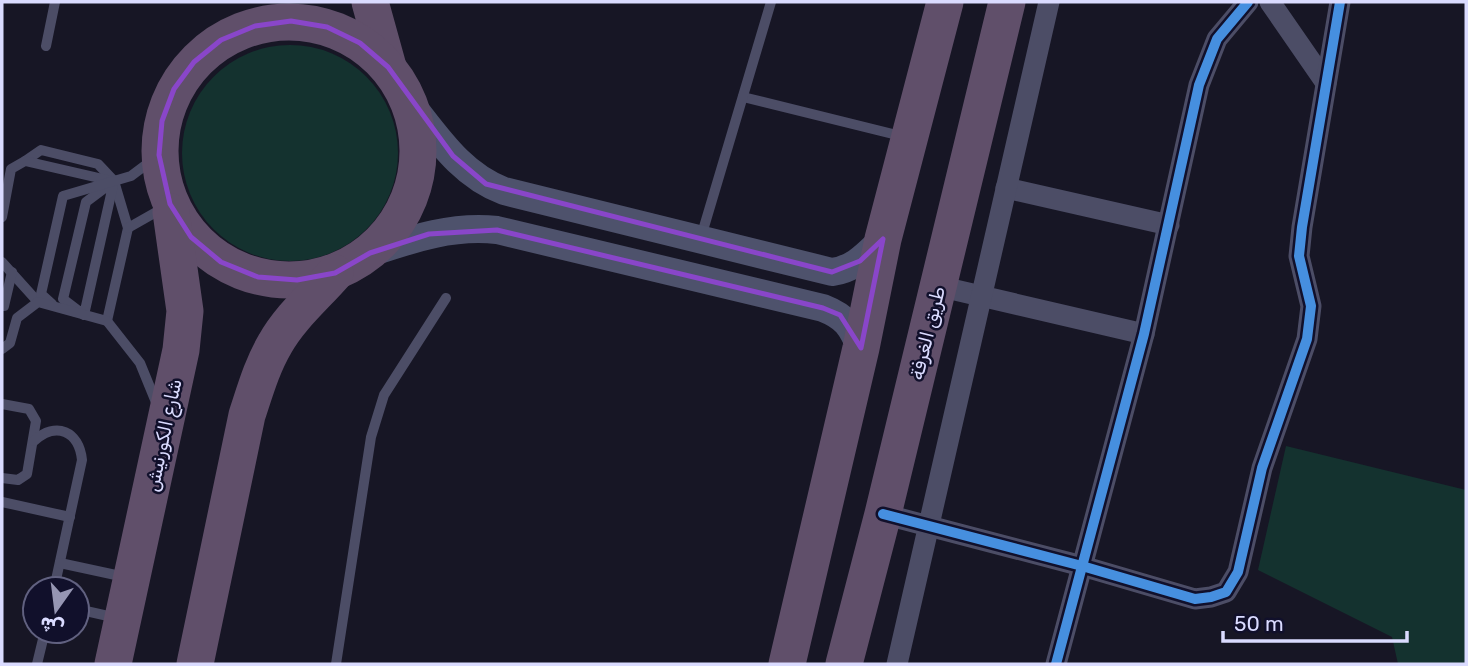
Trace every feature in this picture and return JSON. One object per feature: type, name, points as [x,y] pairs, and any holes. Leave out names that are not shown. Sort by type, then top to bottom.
[{"type":"highway","points":[[221,40],[249,2]]},
{"type":"highway","points":[[170,204],[191,237],[221,262],[258,277],[297,281],[335,272],[370,253],[398,222],[415,184],[419,142],[409,102],[388,67],[370,2]]},
{"type":"highway","points":[[787,664],[861,348],[883,239],[945,2]]},
{"type":"highway","name":"طريق الغرفة","points":[[844,664],[1007,2]]},
{"type":"highway","points":[[221,40],[255,26],[291,21],[327,27],[360,43],[388,67]]},
{"type":"highway","name":"شارع الكورنيش","points":[[113,664],[181,350],[185,311],[170,204],[159,155],[162,121],[174,89],[194,61],[221,40]]},
{"type":"highway","points":[[195,664],[247,415],[260,375],[275,343],[295,315],[311,301],[335,272]]},
{"type":"street","points":[[897,664],[1049,2]]},
{"type":"street","points":[[1056,664],[1144,334],[1199,85],[1217,39],[1248,2]]},
{"type":"street","points":[[1270,2],[1326,83]]},
{"type":"street","points":[[883,514],[1082,566],[1195,599],[1226,592],[1238,572],[1262,468],[1307,339],[1311,306],[1299,256],[1340,2]]},
{"type":"street","points":[[409,102],[472,176],[504,191],[832,271],[845,270],[860,261],[883,239]]},
{"type":"street","points":[[1006,188],[1169,225]]},
{"type":"street","points":[[370,253],[429,234],[468,228],[497,230],[823,308],[840,315],[853,329],[861,348]]},
{"type":"street","points":[[939,286],[1144,334]]},
{"type":"lane","points":[[46,46],[55,2]]},
{"type":"lane","points":[[700,239],[771,2]]},
{"type":"lane","points":[[743,97],[911,138]]},
{"type":"lane","points":[[55,307],[41,294],[63,196],[131,176],[159,155]]},
{"type":"lane","points":[[2,217],[11,169],[25,161],[114,181]]},
{"type":"lane","points":[[107,321],[128,228],[114,181]]},
{"type":"lane","points":[[84,315],[114,181]]},
{"type":"lane","points":[[84,315],[63,299],[86,202],[114,181]]},
{"type":"lane","points":[[128,228],[170,204]]},
{"type":"lane","points":[[2,262],[38,302],[107,321],[140,363],[165,426]]},
{"type":"lane","points":[[2,306],[5,306],[12,272]]},
{"type":"lane","points":[[336,664],[371,437],[384,395],[446,298]]},
{"type":"lane","points":[[2,349],[10,343],[17,318],[38,302]]},
{"type":"lane","points":[[2,404],[22,407],[34,415],[36,427],[27,474],[18,480],[2,478]]},
{"type":"lane","points":[[34,441],[43,432],[59,430],[73,436],[78,442],[82,460],[57,575]]},
{"type":"lane","points":[[2,502],[70,517]]},
{"type":"lane","points":[[60,563],[132,579]]},
{"type":"lane","points":[[91,612],[123,620]]},
{"type":"lane","points":[[37,664],[42,645]]},
{"type":"highlighted area","points":[[291,21],[327,27],[360,43],[388,67],[453,156],[486,184],[832,272],[860,261],[883,239],[861,348],[840,315],[823,308],[497,230],[429,234],[370,253],[335,273],[297,280],[258,277],[221,262],[191,237],[170,204],[159,155],[162,121],[174,89],[194,62],[221,40],[255,26]]},
{"type":"green space","points":[[290,45],[311,47],[331,54],[366,77],[389,112],[396,132],[396,174],[389,194],[366,229],[331,252],[311,259],[290,261],[269,259],[249,252],[214,229],[191,194],[184,174],[182,153],[184,132],[191,112],[214,77],[249,54],[269,47]]},
{"type":"green space","points":[[1286,446],[1466,490],[1466,664],[1398,664],[1392,637],[1258,570]]},
{"type":"cycle path","points":[[1056,664],[1144,334],[1199,85],[1217,39],[1248,2]]},
{"type":"cycle path","points":[[883,514],[1082,566],[1195,599],[1226,592],[1238,572],[1262,468],[1307,339],[1311,306],[1299,256],[1340,2]]}]
